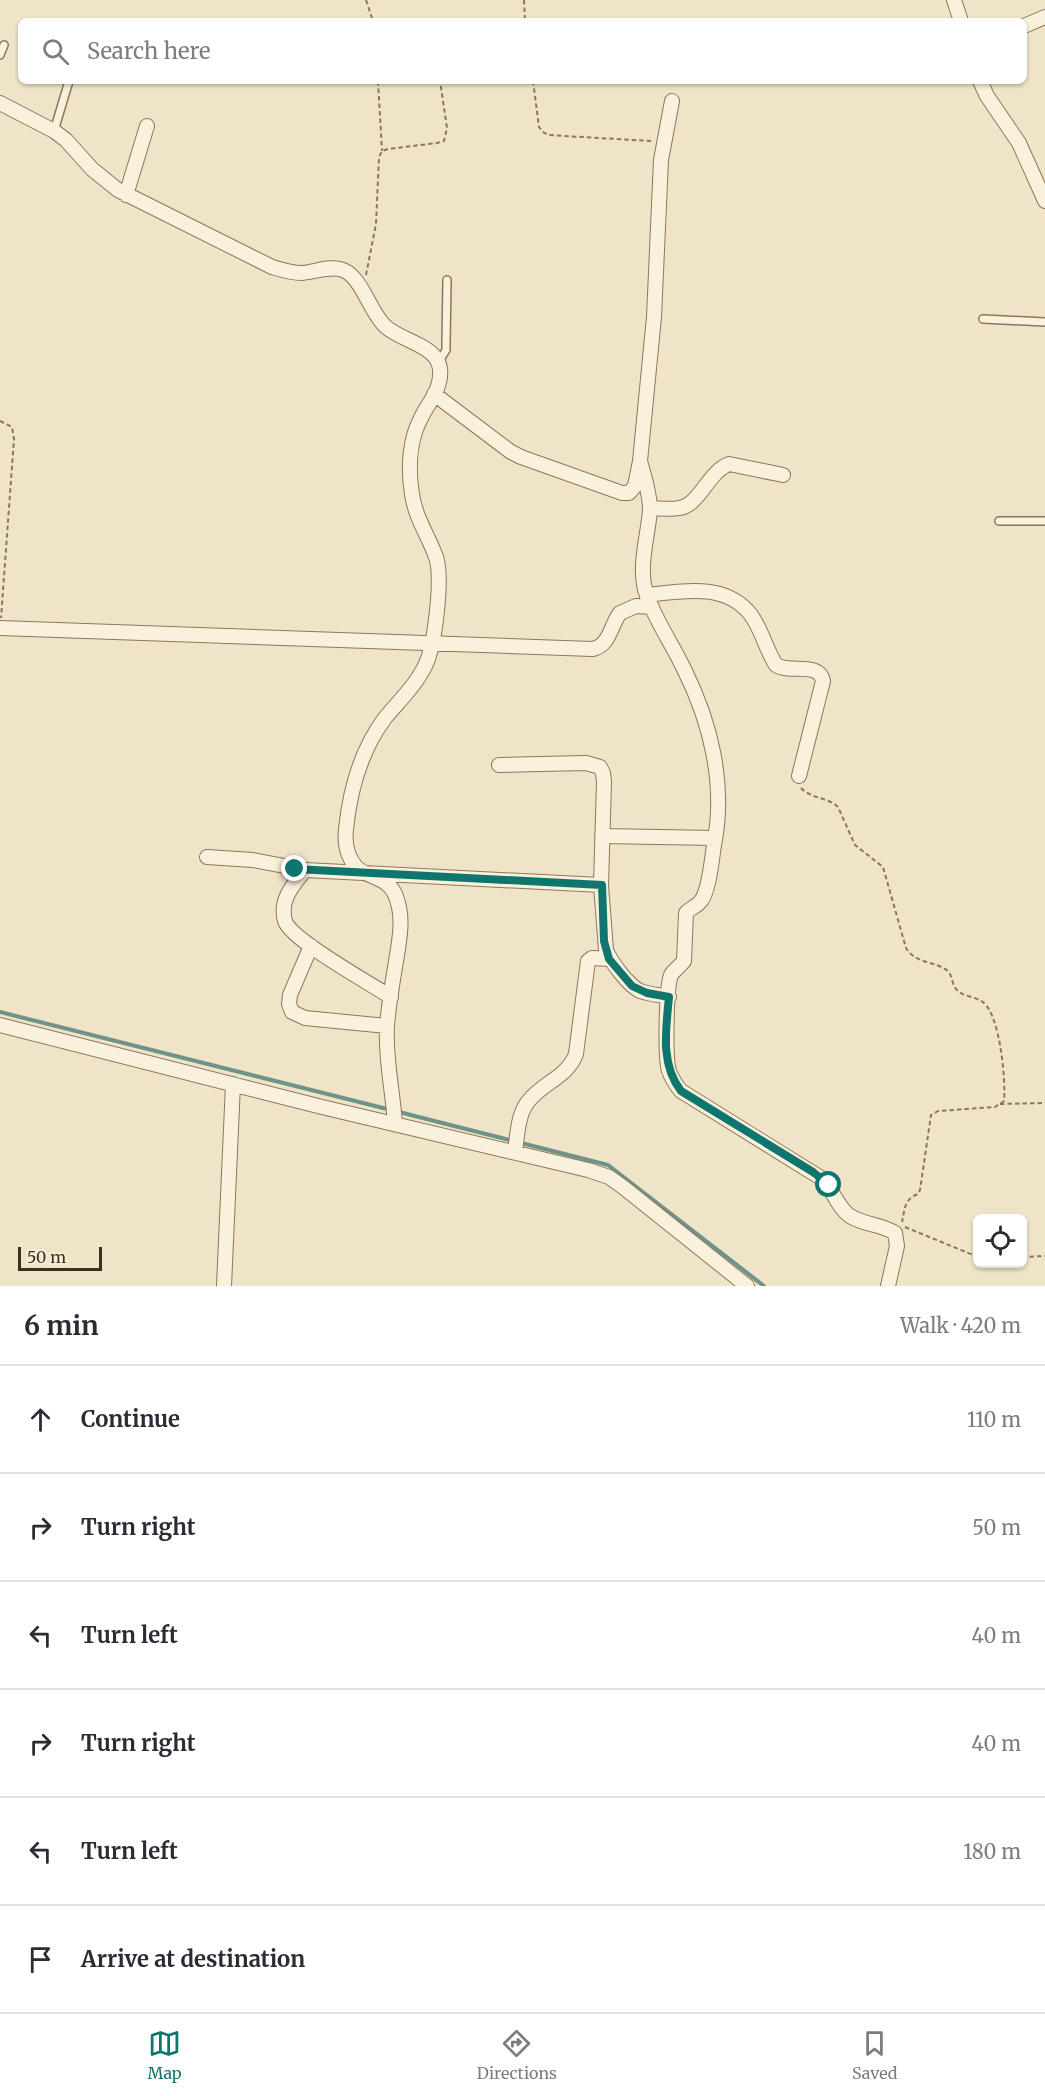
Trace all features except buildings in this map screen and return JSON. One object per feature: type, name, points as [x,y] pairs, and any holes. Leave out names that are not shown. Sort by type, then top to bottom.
[{"type":"street","points":[[954,0],[960,18]]},
{"type":"street","points":[[1027,25],[1045,17]]},
{"type":"street","points":[[981,84],[1019,143],[1045,201]]},
{"type":"street","points":[[434,394],[511,452],[539,465],[622,493],[629,493],[634,486],[640,461],[654,317],[663,142],[672,101]]},
{"type":"street","points":[[0,103],[54,131],[66,140],[105,181],[126,195],[281,270],[301,273],[338,268],[347,271],[377,317],[387,328],[432,352],[438,363],[440,376],[434,394],[414,432],[411,449],[412,494],[417,516],[437,560],[439,573],[432,644],[427,661],[418,677],[383,721],[363,755],[355,780],[345,832],[347,852],[353,864],[363,873],[389,885],[396,896],[400,911],[400,928],[387,1026],[395,1120]]},
{"type":"street","points":[[126,195],[147,126]]},
{"type":"street","points":[[640,461],[650,508],[644,561],[649,601],[686,672],[708,732],[718,776],[716,838],[703,899],[689,909],[684,918],[684,961],[671,976],[666,1050],[668,1068],[673,1081],[681,1091],[821,1178],[829,1185],[844,1211],[849,1215],[889,1228],[895,1233],[897,1246],[888,1286]]},
{"type":"street","points":[[650,508],[687,506],[715,473],[729,464],[783,475]]},
{"type":"street","points":[[0,628],[592,649],[600,648],[605,643],[620,613],[649,601],[690,590],[705,591],[722,595],[740,605],[751,616],[776,665],[782,669],[811,670],[822,674],[823,681],[799,776]]},
{"type":"street","points":[[500,765],[586,764],[600,767],[604,782],[602,885],[604,941],[609,959],[632,986],[647,993],[669,997]]},
{"type":"street","points":[[602,836],[716,838]]},
{"type":"street","points":[[207,857],[253,860],[305,870],[602,885]]},
{"type":"street","points":[[305,870],[289,891],[285,901],[285,921],[289,929],[311,946],[391,997]]},
{"type":"street","points":[[311,946],[290,995],[289,1004],[292,1012],[304,1018],[387,1026]]},
{"type":"street","points":[[516,1145],[520,1119],[526,1103],[568,1069],[573,1062],[588,961],[592,958],[609,959]]},
{"type":"street","points":[[0,1025],[233,1084],[516,1145],[609,1177],[747,1286]]},
{"type":"street","points":[[224,1286],[233,1084]]},
{"type":"lane","points":[[0,54],[4,45]]},
{"type":"lane","points":[[54,131],[68,84]]},
{"type":"lane","points":[[438,363],[446,350],[447,280]]},
{"type":"lane","points":[[982,320],[1045,322]]},
{"type":"lane","points":[[999,520],[1045,520]]},
{"type":"path","points":[[366,0],[372,18]]},
{"type":"path","points":[[524,0],[525,18]]},
{"type":"path","points":[[363,293],[376,224],[379,157],[382,151],[378,84]]},
{"type":"path","points":[[382,151],[444,141],[447,128],[440,84]]},
{"type":"path","points":[[533,84],[540,127],[548,135],[663,142]]},
{"type":"path","points":[[0,422],[12,427],[14,439],[0,628]]},
{"type":"path","points":[[799,776],[802,790],[833,802],[838,807],[855,845],[883,867],[910,954],[945,968],[950,972],[955,988],[959,992],[984,1003],[990,1010],[999,1041],[1005,1093],[1004,1101],[1000,1104]]},
{"type":"path","points":[[973,1255],[901,1226],[908,1200],[920,1190],[931,1115],[938,1111],[1000,1104],[1045,1103]]},
{"type":"path","points":[[1027,1257],[1045,1256]]},
{"type":"waterway","points":[[0,1012],[391,1110]]},
{"type":"waterway","points":[[399,1112],[608,1165],[764,1286]]},
{"type":"route","points":[[295,869],[602,885],[604,941],[609,959],[632,986],[647,993],[669,997],[666,1050],[668,1068],[673,1081],[681,1091],[813,1172],[829,1185]]}]
